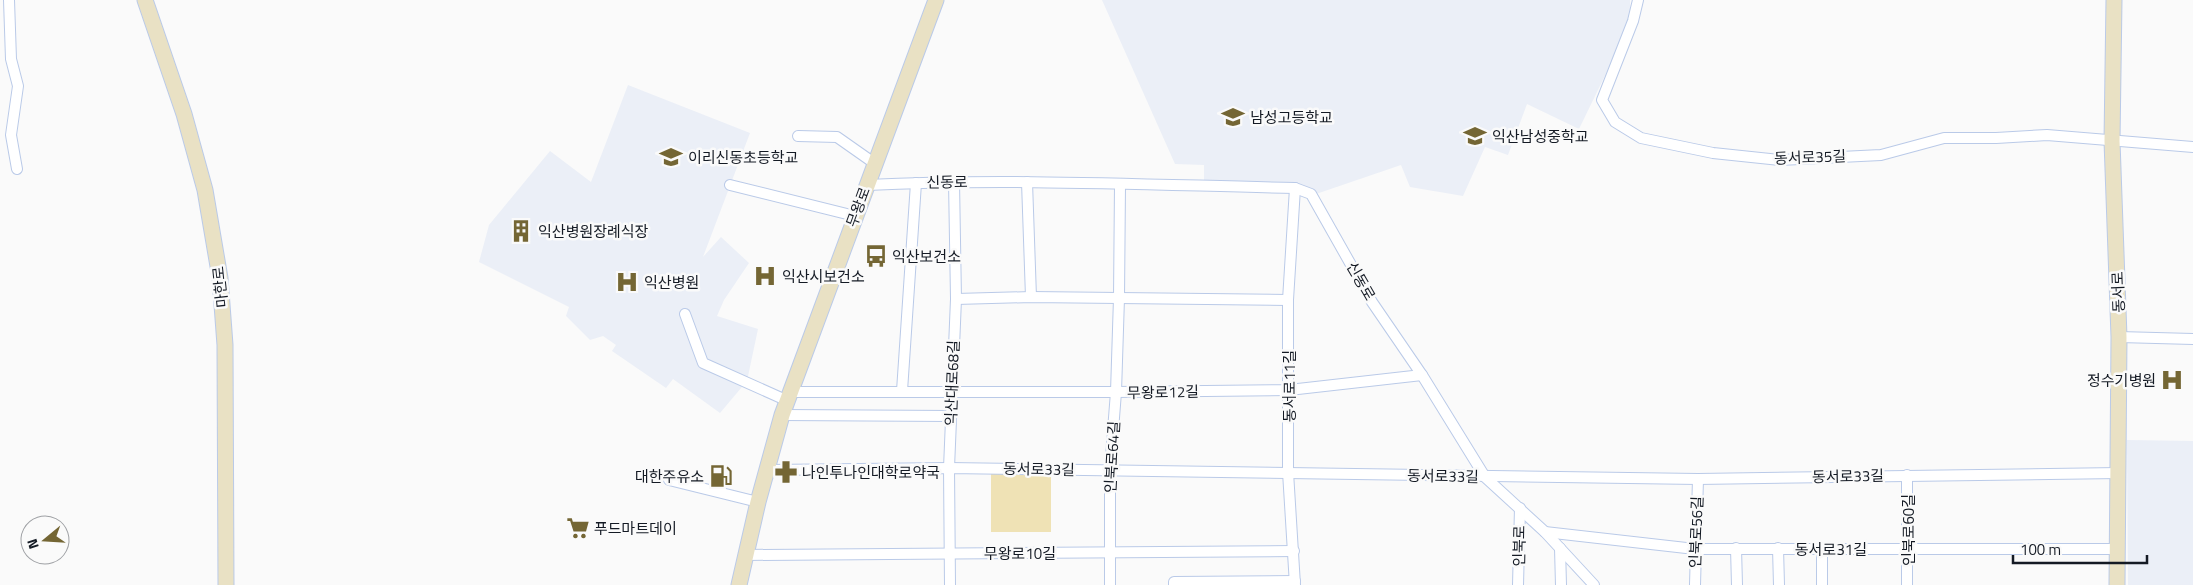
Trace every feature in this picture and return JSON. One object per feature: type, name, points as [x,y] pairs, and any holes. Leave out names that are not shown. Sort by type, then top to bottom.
[{"type":"street","points":[[9,0],[11,59],[18,86],[12,135],[17,169]]},
{"type":"street","name":"마한로","points":[[145,0],[184,114],[205,190],[220,278],[225,345],[226,585]]},
{"type":"street","name":"무왕로","points":[[739,585],[758,502],[782,415],[936,0]]},
{"type":"street","name":"동서로35길","points":[[1638,0],[1633,21],[1602,100],[1615,122],[1642,138],[1713,153],[1780,160],[1881,155],[1944,138],[1996,138],[2047,135],[2112,140]]},
{"type":"street","name":"동서로","points":[[2114,0],[2112,140],[2119,337],[2119,549],[2117,585]]},
{"type":"street","points":[[798,136],[837,136],[874,163]]},
{"type":"street","points":[[2112,140],[2193,147]]},
{"type":"street","name":"신동로","points":[[867,185],[954,181],[1027,182],[1295,188],[1311,194],[1372,302],[1422,375],[1485,477],[1545,532],[1594,585]]},
{"type":"street","name":"익산대로68길","points":[[950,585],[949,468],[956,299],[954,181]]},
{"type":"street","points":[[1027,182],[1030,297]]},
{"type":"street","points":[[902,391],[916,183]]},
{"type":"street","points":[[730,185],[855,216]]},
{"type":"street","name":"인북로64길","points":[[1110,585],[1110,469],[1116,392],[1120,185]]},
{"type":"street","name":"동서로11길","points":[[1295,188],[1288,300],[1288,472],[1295,583]]},
{"type":"street","points":[[956,299],[1030,297],[1288,300]]},
{"type":"street","points":[[685,314],[703,363],[790,396]]},
{"type":"street","points":[[2119,337],[2193,339]]},
{"type":"street","name":"무왕로12길","points":[[790,396],[902,391],[1116,392],[1289,390],[1422,375]]},
{"type":"street","points":[[782,415],[951,416]]},
{"type":"street","name":"동서로33길","points":[[768,470],[1110,469],[1485,477],[1698,479],[2119,473]]},
{"type":"street","name":"인북로60길","points":[[1907,475],[1908,585]]},
{"type":"street","name":"인북로56길","points":[[1695,585],[1698,479]]},
{"type":"street","points":[[669,480],[758,502]]},
{"type":"street","name":"인북로","points":[[1518,585],[1520,508]]},
{"type":"street","name":"동서로31길","points":[[1545,532],[1695,549],[2119,549]]},
{"type":"street","points":[[1560,548],[1561,585]]},
{"type":"street","points":[[1736,548],[1737,585]]},
{"type":"street","points":[[1778,548],[1779,585]]},
{"type":"street","points":[[1822,548],[1822,585]]},
{"type":"street","name":"무왕로10길","points":[[746,555],[1294,551]]},
{"type":"street","points":[[1174,585],[1174,582],[1295,583]]},
{"type":"shaded area","points":[[1102,0],[1630,0],[1630,24],[1579,129],[1527,104],[1508,155],[1485,147],[1463,196],[1410,187],[1401,165],[1316,194],[1204,183],[1204,165],[1175,164]]},
{"type":"shaded area","name":"익산병원","points":[[628,85],[750,133],[703,257],[721,237],[749,263],[724,300],[717,316],[758,329],[747,381],[720,413],[673,379],[666,388],[612,351],[616,345],[603,336],[590,340],[566,316],[569,307],[479,262],[489,225],[550,151],[591,182]]},
{"type":"shaded area","points":[[2127,440],[2193,441],[2193,585],[2128,585]]},
{"type":"shaded area","points":[[991,472],[1051,472],[1051,532],[991,532]]},
{"type":"place","name":"남성고등학교","points":[[1233,117]]},
{"type":"place","name":"익산남성중학교","points":[[1475,136]]},
{"type":"place","name":"이리신동초등학교","points":[[671,157]]},
{"type":"place","name":"익산병원장례식장","points":[[521,231]]},
{"type":"place","name":"익산보건소","points":[[876,256]]},
{"type":"place","name":"익산시보건소","points":[[765,276]]},
{"type":"place","name":"익산병원","points":[[627,282]]},
{"type":"place","name":"정수기병원","points":[[2172,380]]},
{"type":"place","name":"나인투나인대학로약국","points":[[786,472]]},
{"type":"place","name":"대한주유소","points":[[721,476]]},
{"type":"place","name":"푸드마트데이","points":[[578,528]]}]
